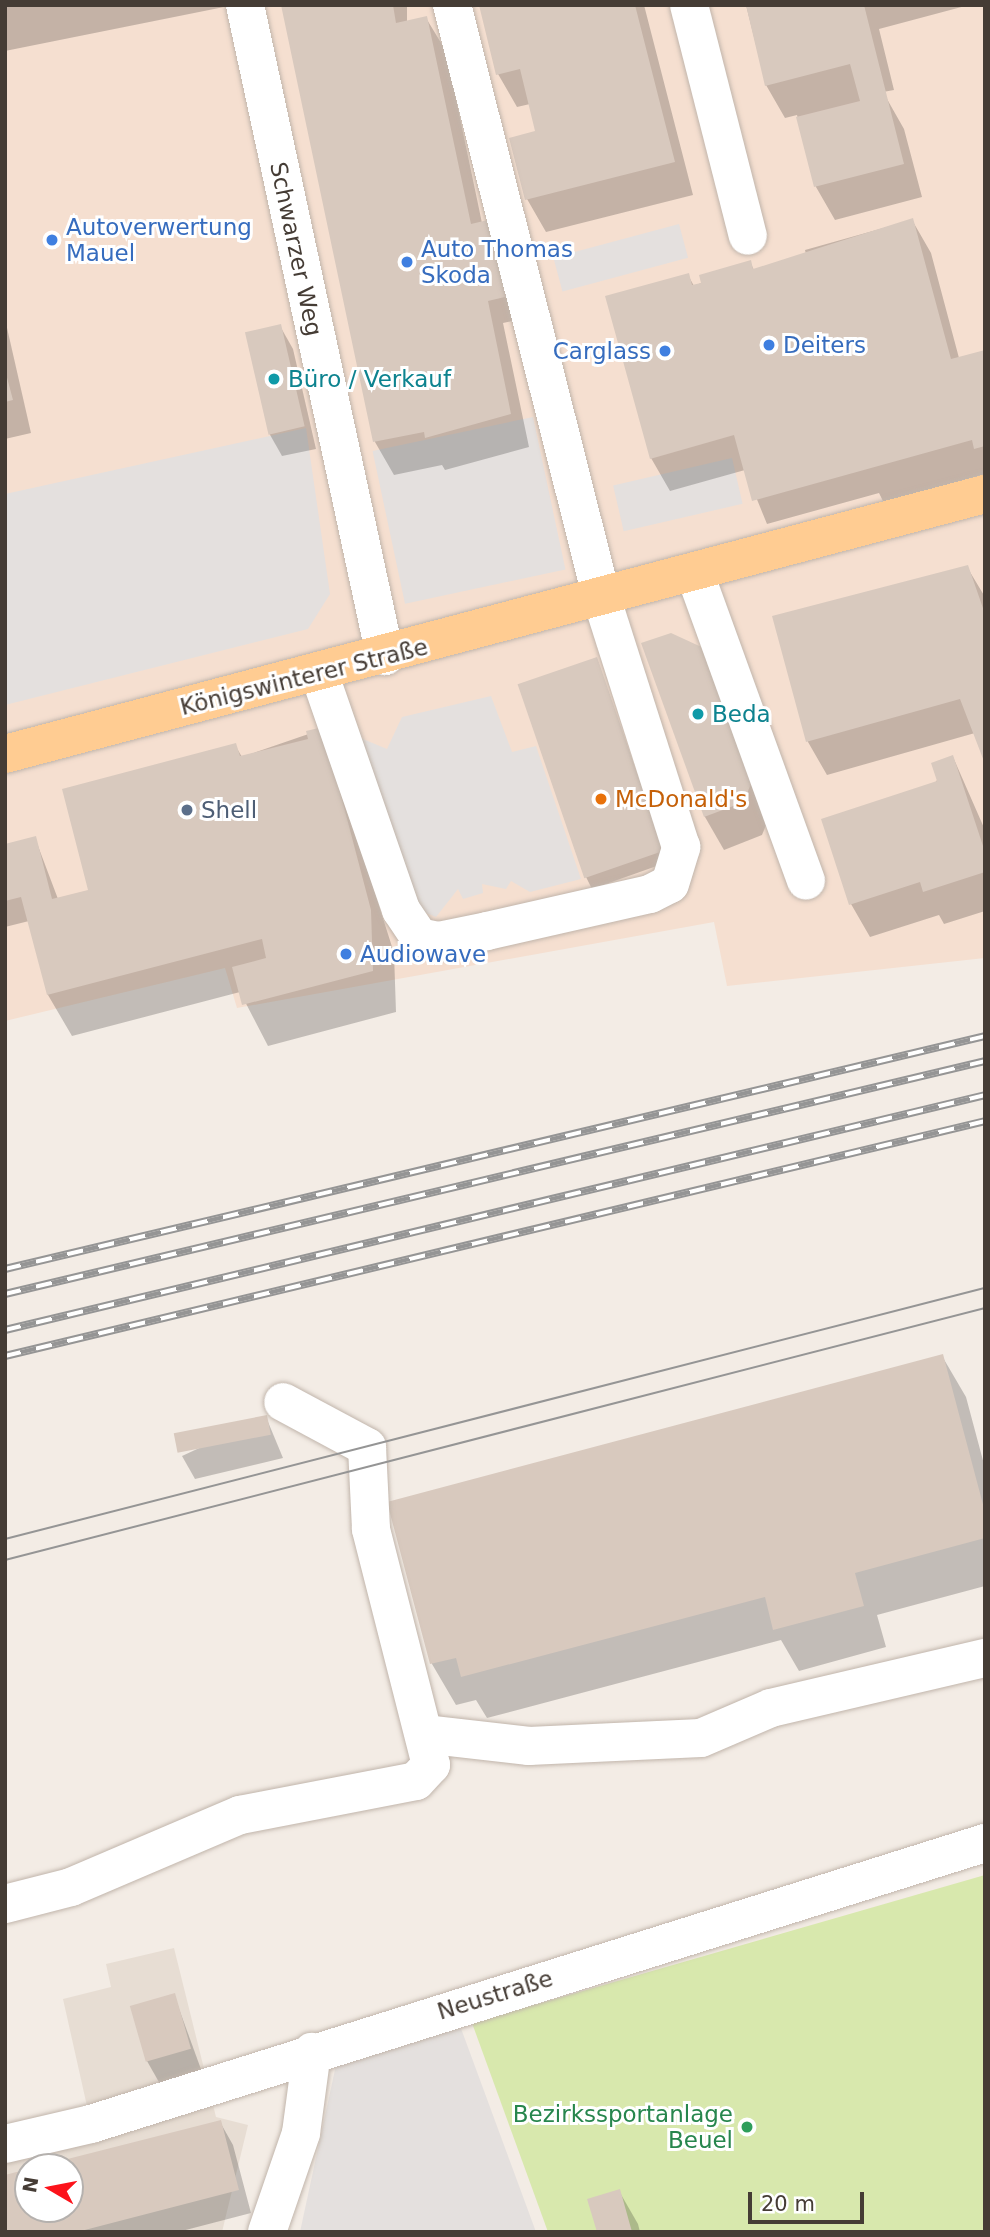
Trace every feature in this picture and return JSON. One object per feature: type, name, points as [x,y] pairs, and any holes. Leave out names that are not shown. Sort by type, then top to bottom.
[{"type":"main road","name":"Königswinterer Straße","points":[[5,754],[602,599],[985,494]]},
{"type":"street","name":"Schwarzer Weg","points":[[244,5],[385,656]]},
{"type":"street","points":[[319,673],[401,910],[419,937],[438,941],[650,894],[670,884],[681,847],[602,599],[452,5]]},
{"type":"street","points":[[689,5],[748,236]]},
{"type":"street","points":[[695,574],[806,880]]},
{"type":"street","points":[[5,1904],[71,1887],[181,1827],[416,1781],[431,1765],[371,1529],[367,1447],[283,1402]]},
{"type":"street","points":[[424,1734],[530,1746],[701,1738],[771,1708],[985,1658]]},
{"type":"street","name":"Neustraße","points":[[5,2144],[312,2052],[985,1843]]},
{"type":"street","points":[[267,2232],[301,2133],[312,2052]]},
{"type":"shaded area","points":[[5,5],[985,5],[985,958],[727,986],[714,922],[237,1008],[225,968],[5,1021]]},
{"type":"shaded area","points":[[679,224],[688,258],[562,291],[553,258]]},
{"type":"shaded area","points":[[533,417],[565,570],[405,604],[373,451]]},
{"type":"shaded area","points":[[306,428],[330,594],[308,629],[5,705],[5,494]]},
{"type":"shaded area","points":[[732,458],[743,504],[624,531],[613,485]]},
{"type":"shaded area","points":[[491,696],[512,752],[536,746],[581,879],[530,892],[511,881],[506,889],[482,884],[483,893],[463,899],[458,889],[436,917],[413,908],[351,734],[387,749],[402,717]]},
{"type":"shaded area","points":[[174,1948],[216,2117],[248,2125],[222,2232],[5,2232],[5,2152],[93,2133],[63,1999],[111,1987],[106,1964]]},
{"type":"shaded area","points":[[459,2023],[536,2232],[300,2232],[336,2065]]},
{"type":"green space","name":"Bezirkssportanlage Beuel","points":[[985,1875],[985,2232],[548,2232],[472,2023]]},
{"type":"building","name":"Auto Thomas Skoda","points":[[281,5],[393,5],[396,23],[427,16],[471,224],[492,219],[509,296],[488,301],[511,414],[425,438],[424,432],[373,442]]},
{"type":"building","points":[[479,5],[635,5],[675,162],[525,200],[509,138],[535,131],[520,69],[496,75]]},
{"type":"building","points":[[746,5],[864,5],[904,164],[814,187],[796,117],[860,101],[850,64],[765,86]]},
{"type":"building","points":[[913,218],[951,359],[985,350],[985,446],[974,449],[972,440],[752,501],[734,435],[650,459],[605,296],[689,273],[692,285],[701,283],[699,275],[751,260],[753,269]]},
{"type":"building","name":"Büro / Verkauf","points":[[281,324],[305,426],[269,435],[245,332]]},
{"type":"building","points":[[5,370],[13,400],[5,402]]},
{"type":"building","points":[[968,565],[985,614],[985,764],[960,699],[806,742],[772,616]]},
{"type":"building","name":"Beda","points":[[671,633],[708,650],[753,778],[744,802],[704,817],[641,643]]},
{"type":"building","name":"McDonald's","points":[[597,657],[664,851],[584,878],[518,684]]},
{"type":"building","points":[[323,727],[371,910],[373,971],[242,1005],[232,967],[266,958],[262,939],[47,995],[21,897],[5,901],[5,844],[36,836],[52,899],[88,890],[62,789],[236,743],[240,756],[308,739],[306,731]]},
{"type":"building","points":[[953,755],[985,852],[985,872],[923,892],[920,882],[849,905],[821,819],[937,781],[931,763]]},
{"type":"building","points":[[943,1354],[985,1512],[985,1538],[855,1573],[864,1606],[773,1630],[765,1597],[461,1677],[456,1658],[430,1664],[387,1502]]},
{"type":"building","points":[[267,1415],[271,1435],[178,1453],[174,1433]]},
{"type":"building","points":[[175,1993],[191,2049],[146,2062],[130,2006]]},
{"type":"building","points":[[221,2120],[239,2190],[77,2232],[5,2232],[5,2175],[14,2173],[14,2223],[84,2223],[84,2155]]},
{"type":"building","points":[[620,2189],[632,2232],[597,2232],[587,2199]]},
{"type":"tram line","points":[[5,1539],[985,1288]]},
{"type":"tram line","points":[[5,1560],[985,1308]]},
{"type":"railway","points":[[5,1269],[985,1036]]},
{"type":"railway","points":[[5,1294],[985,1061]]},
{"type":"railway","points":[[5,1330],[985,1095]]},
{"type":"railway","points":[[5,1356],[985,1121]]},
{"type":"place","name":"Autoverwertung Mauel","points":[[52,240]]},
{"type":"place","name":"Auto Thomas Skoda","points":[[407,262]]},
{"type":"place","name":"Deiters","points":[[769,345]]},
{"type":"place","name":"Carglass","points":[[665,351]]},
{"type":"place","name":"Büro / Verkauf","points":[[274,379]]},
{"type":"place","name":"Beda","points":[[698,714]]},
{"type":"place","name":"McDonald's","points":[[601,799]]},
{"type":"place","name":"Shell","points":[[187,810]]},
{"type":"place","name":"Audiowave","points":[[346,954]]},
{"type":"place","name":"Bezirkssportanlage Beuel","points":[[747,2127]]}]
